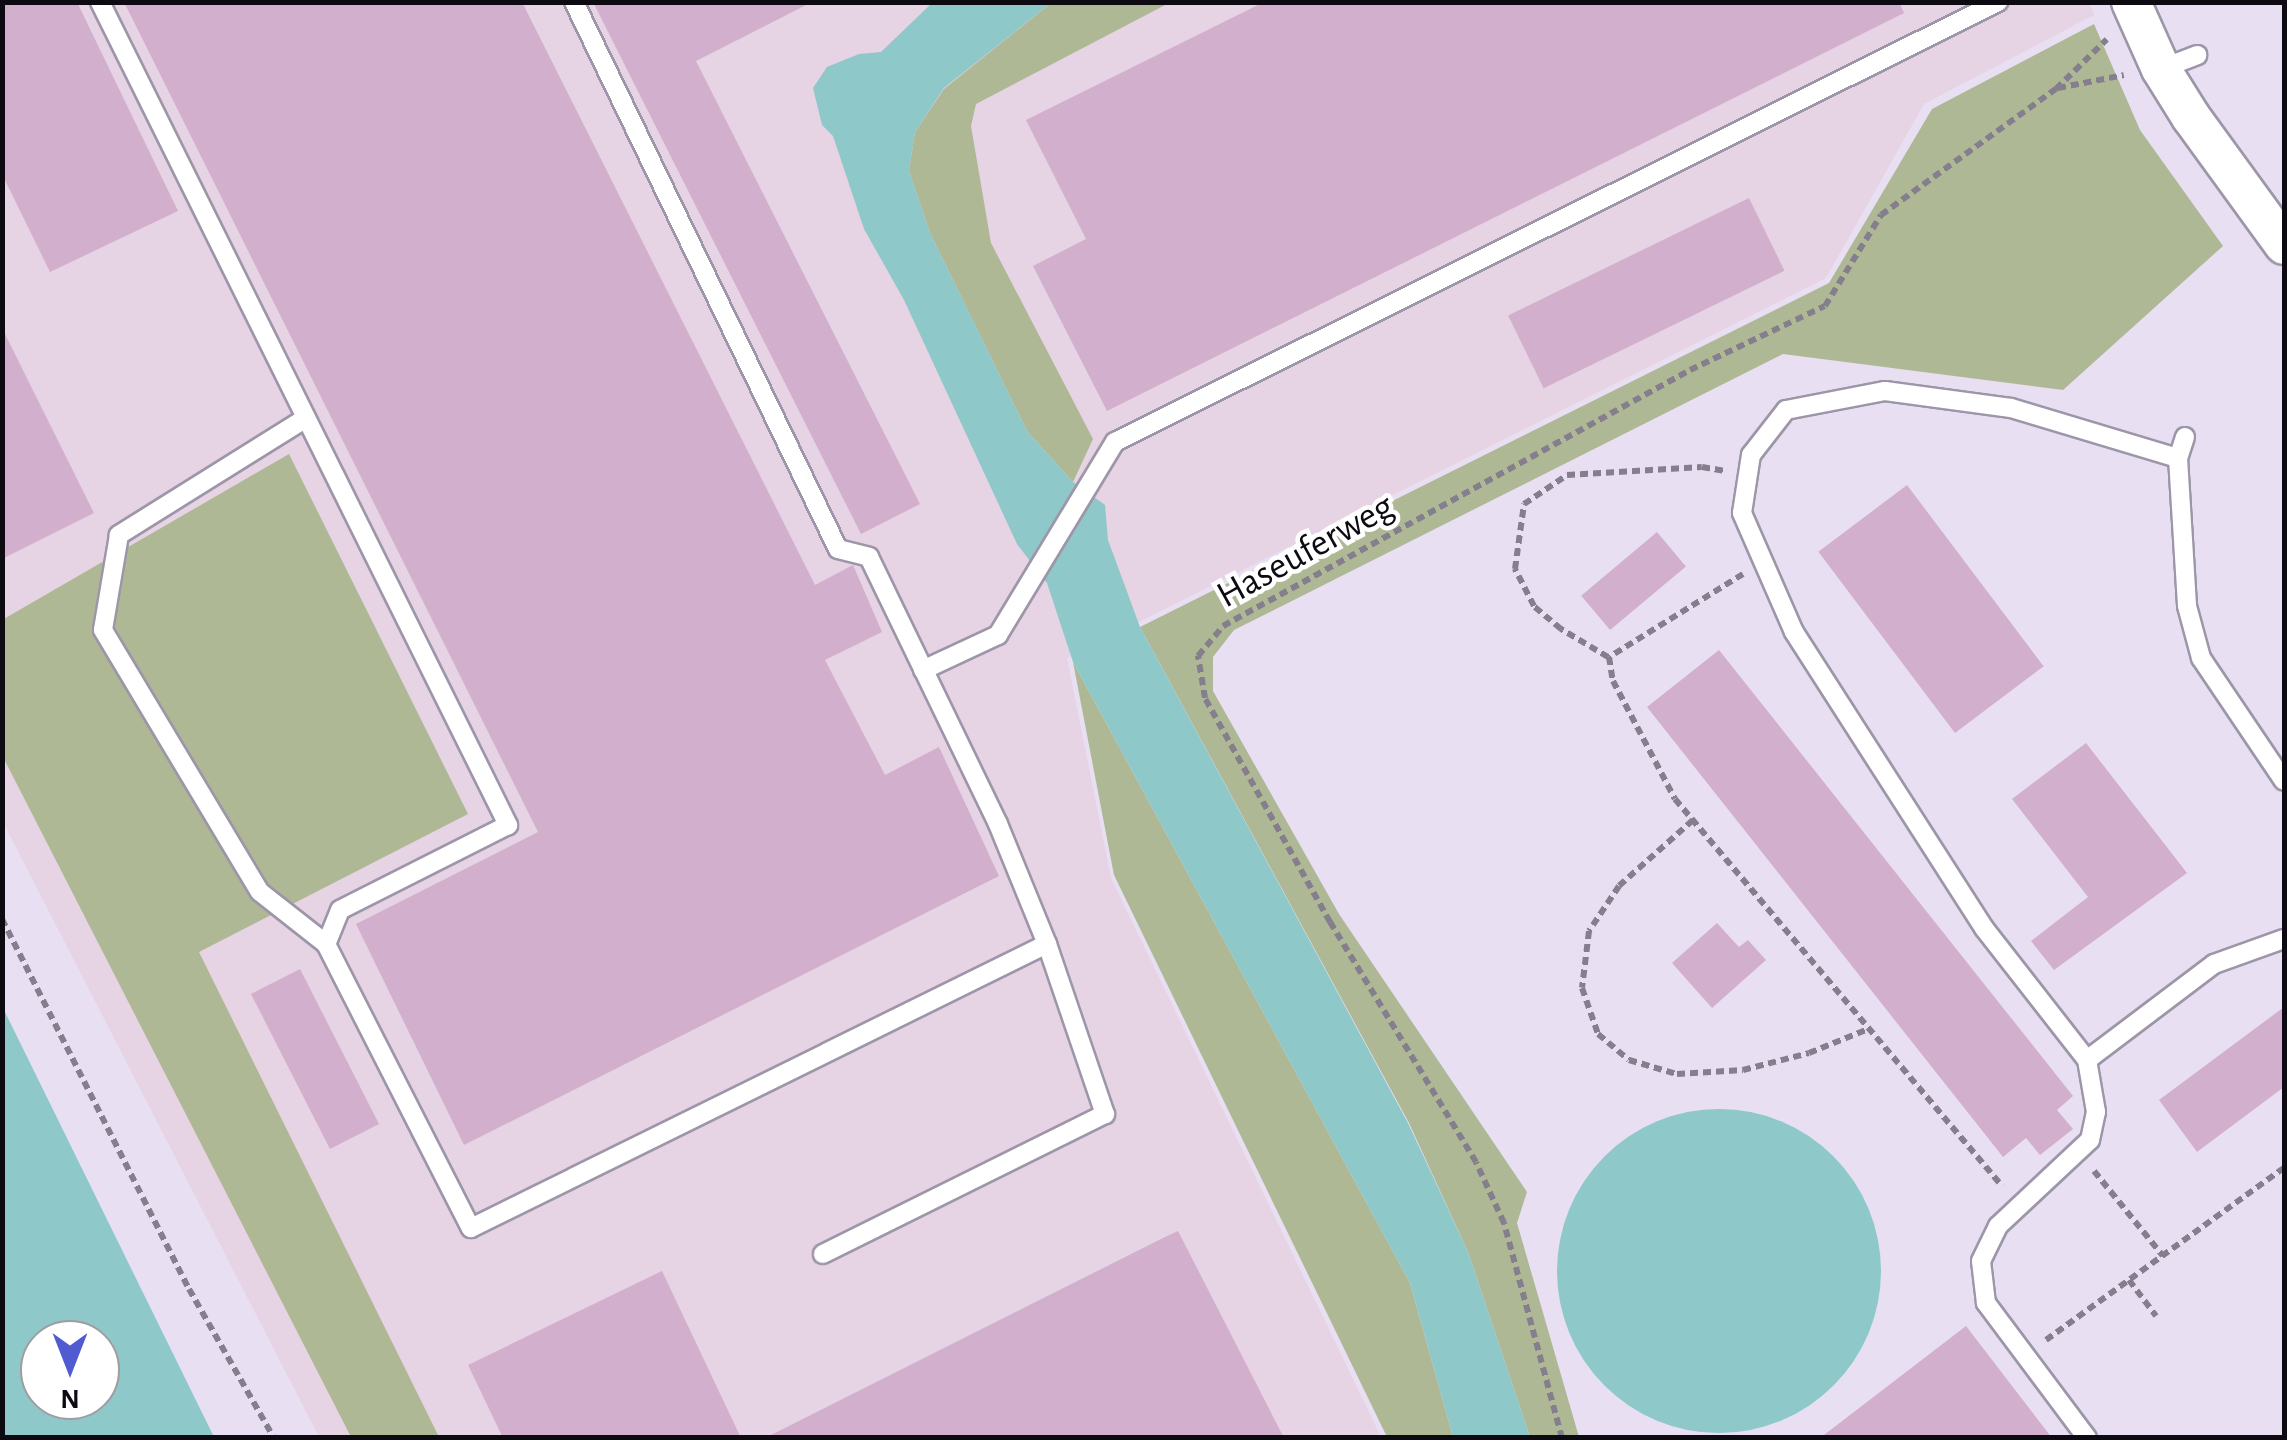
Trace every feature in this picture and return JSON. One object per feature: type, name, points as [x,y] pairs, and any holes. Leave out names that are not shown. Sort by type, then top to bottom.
[{"type":"street","points":[[2134,11],[2161,70],[2279,228]]},
{"type":"lane","points":[[100,2],[508,825],[340,910],[326,944]]},
{"type":"lane","points":[[574,2],[838,549],[869,557],[1006,842],[1047,944],[1105,1114],[823,1254]]},
{"type":"lane","points":[[923,670],[998,635],[1115,442],[1992,4]]},
{"type":"lane","points":[[2161,70],[2197,55]]},
{"type":"lane","points":[[2087,1438],[1986,1303],[1981,1261],[1998,1226],[2090,1140],[2096,1112],[2087,1060],[1984,928],[1794,632],[1742,513],[1750,455],[1786,410],[1885,391],[2011,408],[2178,458]]},
{"type":"lane","points":[[306,418],[119,535],[102,630],[260,892],[326,944],[472,1228],[1047,944]]},
{"type":"lane","points":[[2185,437],[2178,458],[2186,606],[2201,658],[2284,781]]},
{"type":"lane","points":[[2087,1060],[2214,964],[2284,939]]},
{"type":"path","name":"Haseuferweg","points":[[1562,1438],[1504,1223],[1476,1162],[1330,922],[1205,698],[1198,656],[1224,626],[1690,370],[1825,306],[1881,215],[2056,88],[2134,11]]},
{"type":"path","name":"Haseuferweg","points":[[2056,88],[2161,70]]},
{"type":"path","points":[[1610,657],[1561,629],[1534,606],[1515,569],[1524,504],[1567,474],[1702,467],[1748,475]]},
{"type":"path","points":[[1610,657],[1762,563]]},
{"type":"path","points":[[1610,657],[1613,681],[1675,798],[2019,1206]]},
{"type":"path","points":[[1694,820],[1619,886],[1589,931],[1582,988],[1598,1034],[1629,1060],[1677,1074],[1743,1070],[1809,1053],[1869,1028]]},
{"type":"path","points":[[2,920],[189,1288],[274,1438]]},
{"type":"path","points":[[2078,1152],[2162,1256]]},
{"type":"path","points":[[2025,1355],[2284,1168]]},
{"type":"path","points":[[2130,1280],[2156,1316]]},
{"type":"shaded area","points":[[3,3],[2090,3],[2094,15],[1924,104],[1826,278],[1067,658],[1111,878],[1381,1437],[319,1437],[3,822]]},
{"type":"shaded area","points":[[932,3],[1051,3],[944,88],[915,132],[909,171],[930,233],[1027,431],[1073,482],[1105,505],[1108,540],[1140,627],[1408,1123],[1468,1252],[1530,1437],[1453,1437],[1410,1283],[1073,662],[1047,583],[1017,544],[904,300],[864,229],[833,136],[822,125],[813,88],[827,67],[859,54],[881,52]]},
{"type":"shaded area","points":[[1051,3],[1169,3],[976,104],[971,126],[991,243],[1093,439],[1073,482],[1027,431],[930,233],[909,171],[915,132],[944,89]]},
{"type":"shaded area","points":[[2094,24],[2140,130],[2223,246],[2063,390],[1783,354],[1234,630],[1213,657],[1213,691],[1339,914],[1527,1192],[1517,1223],[1579,1437],[1530,1437],[1468,1252],[1409,1123],[1140,627],[1829,283],[1932,109]]},
{"type":"shaded area","points":[[289,454],[468,814],[199,952],[439,1437],[351,1437],[3,757],[2,620]]},
{"type":"shaded area","points":[[1073,662],[1410,1283],[1453,1437],[1387,1437],[1114,875]]},
{"type":"shaded area","points":[[2,1008],[3,1008],[214,1437],[3,1437]]},
{"type":"shaded area","points":[[1719,1109],[1751,1112],[1781,1121],[1834,1156],[1869,1209],[1878,1239],[1878,1303],[1869,1333],[1834,1386],[1781,1421],[1751,1430],[1719,1433],[1687,1430],[1657,1421],[1604,1386],[1569,1333],[1560,1303],[1557,1271],[1560,1239],[1569,1209],[1604,1156],[1657,1121],[1687,1112]]},
{"type":"building","points":[[2,2],[77,2],[178,211],[50,272],[2,174]]},
{"type":"building","points":[[124,2],[522,2],[815,585],[853,565],[882,632],[825,660],[885,775],[939,747],[999,876],[464,1145],[356,924],[538,832]]},
{"type":"building","points":[[593,2],[812,2],[696,61],[920,504],[861,534]]},
{"type":"building","points":[[1264,2],[1899,2],[1904,13],[1107,411],[1033,266],[1086,239],[1026,120]]},
{"type":"building","points":[[1749,198],[1785,271],[1544,388],[1508,315]]},
{"type":"building","points":[[2,328],[94,513],[2,559]]},
{"type":"building","points":[[1907,485],[2044,666],[1955,733],[1818,552]]},
{"type":"building","points":[[1657,532],[1686,566],[1610,630],[1581,596]]},
{"type":"building","points":[[1719,650],[2073,1096],[2057,1110],[2073,1129],[2040,1155],[2026,1138],[2003,1157],[1647,707]]},
{"type":"building","points":[[2086,743],[2187,873],[2054,970],[2031,941],[2088,897],[2012,799]]},
{"type":"building","points":[[1717,923],[1739,947],[1748,940],[1766,960],[1712,1008],[1672,963]]},
{"type":"building","points":[[300,969],[379,1124],[330,1149],[251,994]]},
{"type":"building","points":[[2284,1007],[2284,1087],[2197,1152],[2159,1100]]},
{"type":"building","points":[[1178,1231],[1284,1438],[765,1438],[1163,1238]]},
{"type":"building","points":[[662,1271],[741,1438],[503,1438],[468,1365]]},
{"type":"building","points":[[1966,1326],[2052,1438],[1820,1438]]}]
